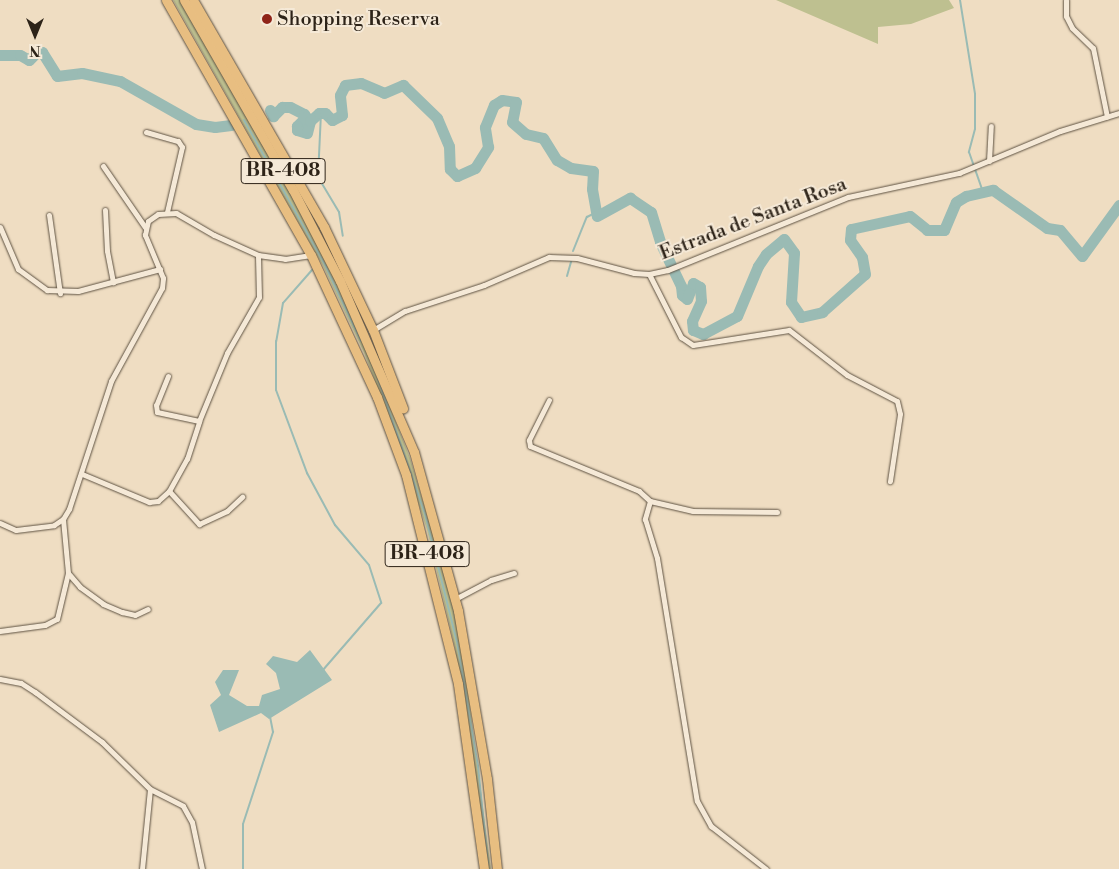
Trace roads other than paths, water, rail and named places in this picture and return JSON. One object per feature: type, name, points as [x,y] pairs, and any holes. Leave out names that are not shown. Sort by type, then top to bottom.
[{"type":"highway","name":"BR-408","points":[[166,0],[312,255],[376,397],[406,475],[458,684],[484,869]]},
{"type":"highway","name":"BR-408","points":[[184,0],[293,190],[340,281],[414,452],[455,599],[487,779],[498,869]]},
{"type":"highway","points":[[193,0],[324,227],[373,330],[428,479],[436,511],[438,535]]},
{"type":"street","points":[[1066,0],[1066,16],[1072,28],[1093,48],[1107,117]]},
{"type":"street","name":"Estrada de Santa Rosa","points":[[373,330],[405,311],[484,285],[549,257],[577,258],[649,274],[668,270],[848,197],[970,169],[1060,131],[1119,113]]},
{"type":"street","points":[[989,161],[991,126]]},
{"type":"street","points":[[146,132],[174,140],[182,146],[167,212]]},
{"type":"street","points":[[0,631],[53,622],[61,610],[68,573],[63,520],[82,474],[111,381],[162,288],[160,269],[147,241],[145,227],[103,166]]},
{"type":"street","points":[[105,210],[112,282]]},
{"type":"street","points":[[145,227],[148,221],[167,212],[176,213],[258,255],[285,259],[312,255]]},
{"type":"street","points":[[49,215],[60,293]]},
{"type":"street","points":[[0,227],[18,269],[35,284],[60,293],[160,269]]},
{"type":"street","points":[[82,474],[149,502],[158,500],[169,491],[187,460],[199,421],[227,353],[259,297],[258,255]]},
{"type":"street","points":[[649,274],[681,337],[692,345],[789,330],[847,375],[897,401],[900,414],[890,481]]},
{"type":"street","points":[[168,376],[156,405],[157,412],[199,421]]},
{"type":"street","points":[[550,400],[529,440],[530,446],[639,491],[650,501],[693,511],[777,512]]},
{"type":"street","points":[[169,491],[199,524],[227,511],[242,497]]},
{"type":"street","points":[[650,501],[645,520],[657,558],[697,801],[711,826],[766,869]]},
{"type":"street","points":[[0,523],[16,530],[54,525],[63,520]]},
{"type":"street","points":[[68,573],[80,587],[116,610],[135,615],[148,609]]},
{"type":"street","points":[[455,599],[491,580],[514,573]]},
{"type":"street","points":[[0,679],[21,683],[35,692],[102,742],[150,789],[183,806],[192,822],[202,869]]},
{"type":"street","points":[[142,869],[150,789]]},
{"type":"water","points":[[310,650],[332,680],[269,719],[261,713],[219,732],[210,705],[221,695],[215,682],[223,670],[239,670],[229,695],[247,706],[259,706],[262,695],[280,689],[276,673],[266,664],[273,656],[297,662]]},
{"type":"waterway","points":[[960,0],[975,94],[975,129],[969,152],[983,192]]},
{"type":"waterway","points":[[0,55],[20,55],[29,60],[37,52],[42,52],[57,76],[82,73],[120,81],[196,124],[215,127],[231,125]]},
{"type":"waterway","points":[[270,110],[273,116],[282,107],[290,107],[304,114],[306,117],[297,126],[297,130],[307,133],[310,121],[319,113],[325,113],[332,120],[342,115],[340,95],[345,85],[361,83],[384,93],[403,85],[437,118],[449,146],[450,169],[457,176],[475,168],[488,147],[485,127],[494,105],[502,100],[516,102],[512,122],[526,134],[543,138],[557,160],[571,168],[593,171],[592,189],[597,216],[630,198],[651,212],[660,242],[681,286],[682,295],[687,299],[693,283],[700,287],[701,301],[692,321],[693,330],[703,334],[737,316],[758,266],[766,254],[784,239],[794,253],[791,302],[801,317],[822,312],[865,274],[862,257],[850,240],[851,229],[910,216],[927,230],[944,230],[956,202],[966,196],[993,190],[1047,228],[1060,230],[1082,256],[1119,205]]},
{"type":"waterway","points":[[321,113],[318,177],[339,212],[343,236]]},
{"type":"waterway","points":[[244,120],[325,265],[361,341]]},
{"type":"waterway","points":[[573,251],[587,217],[595,213]]},
{"type":"waterway","points":[[567,276],[571,262]]},
{"type":"waterway","points":[[312,270],[283,303],[276,341],[276,390],[307,473],[335,525],[369,565],[381,603],[322,671]]},
{"type":"waterway","points":[[378,379],[425,514],[457,642],[478,766],[488,863]]},
{"type":"waterway","points":[[243,869],[243,824],[273,732],[270,717]]},
{"type":"place","name":"Shopping Reserva","points":[[267,19]]}]
